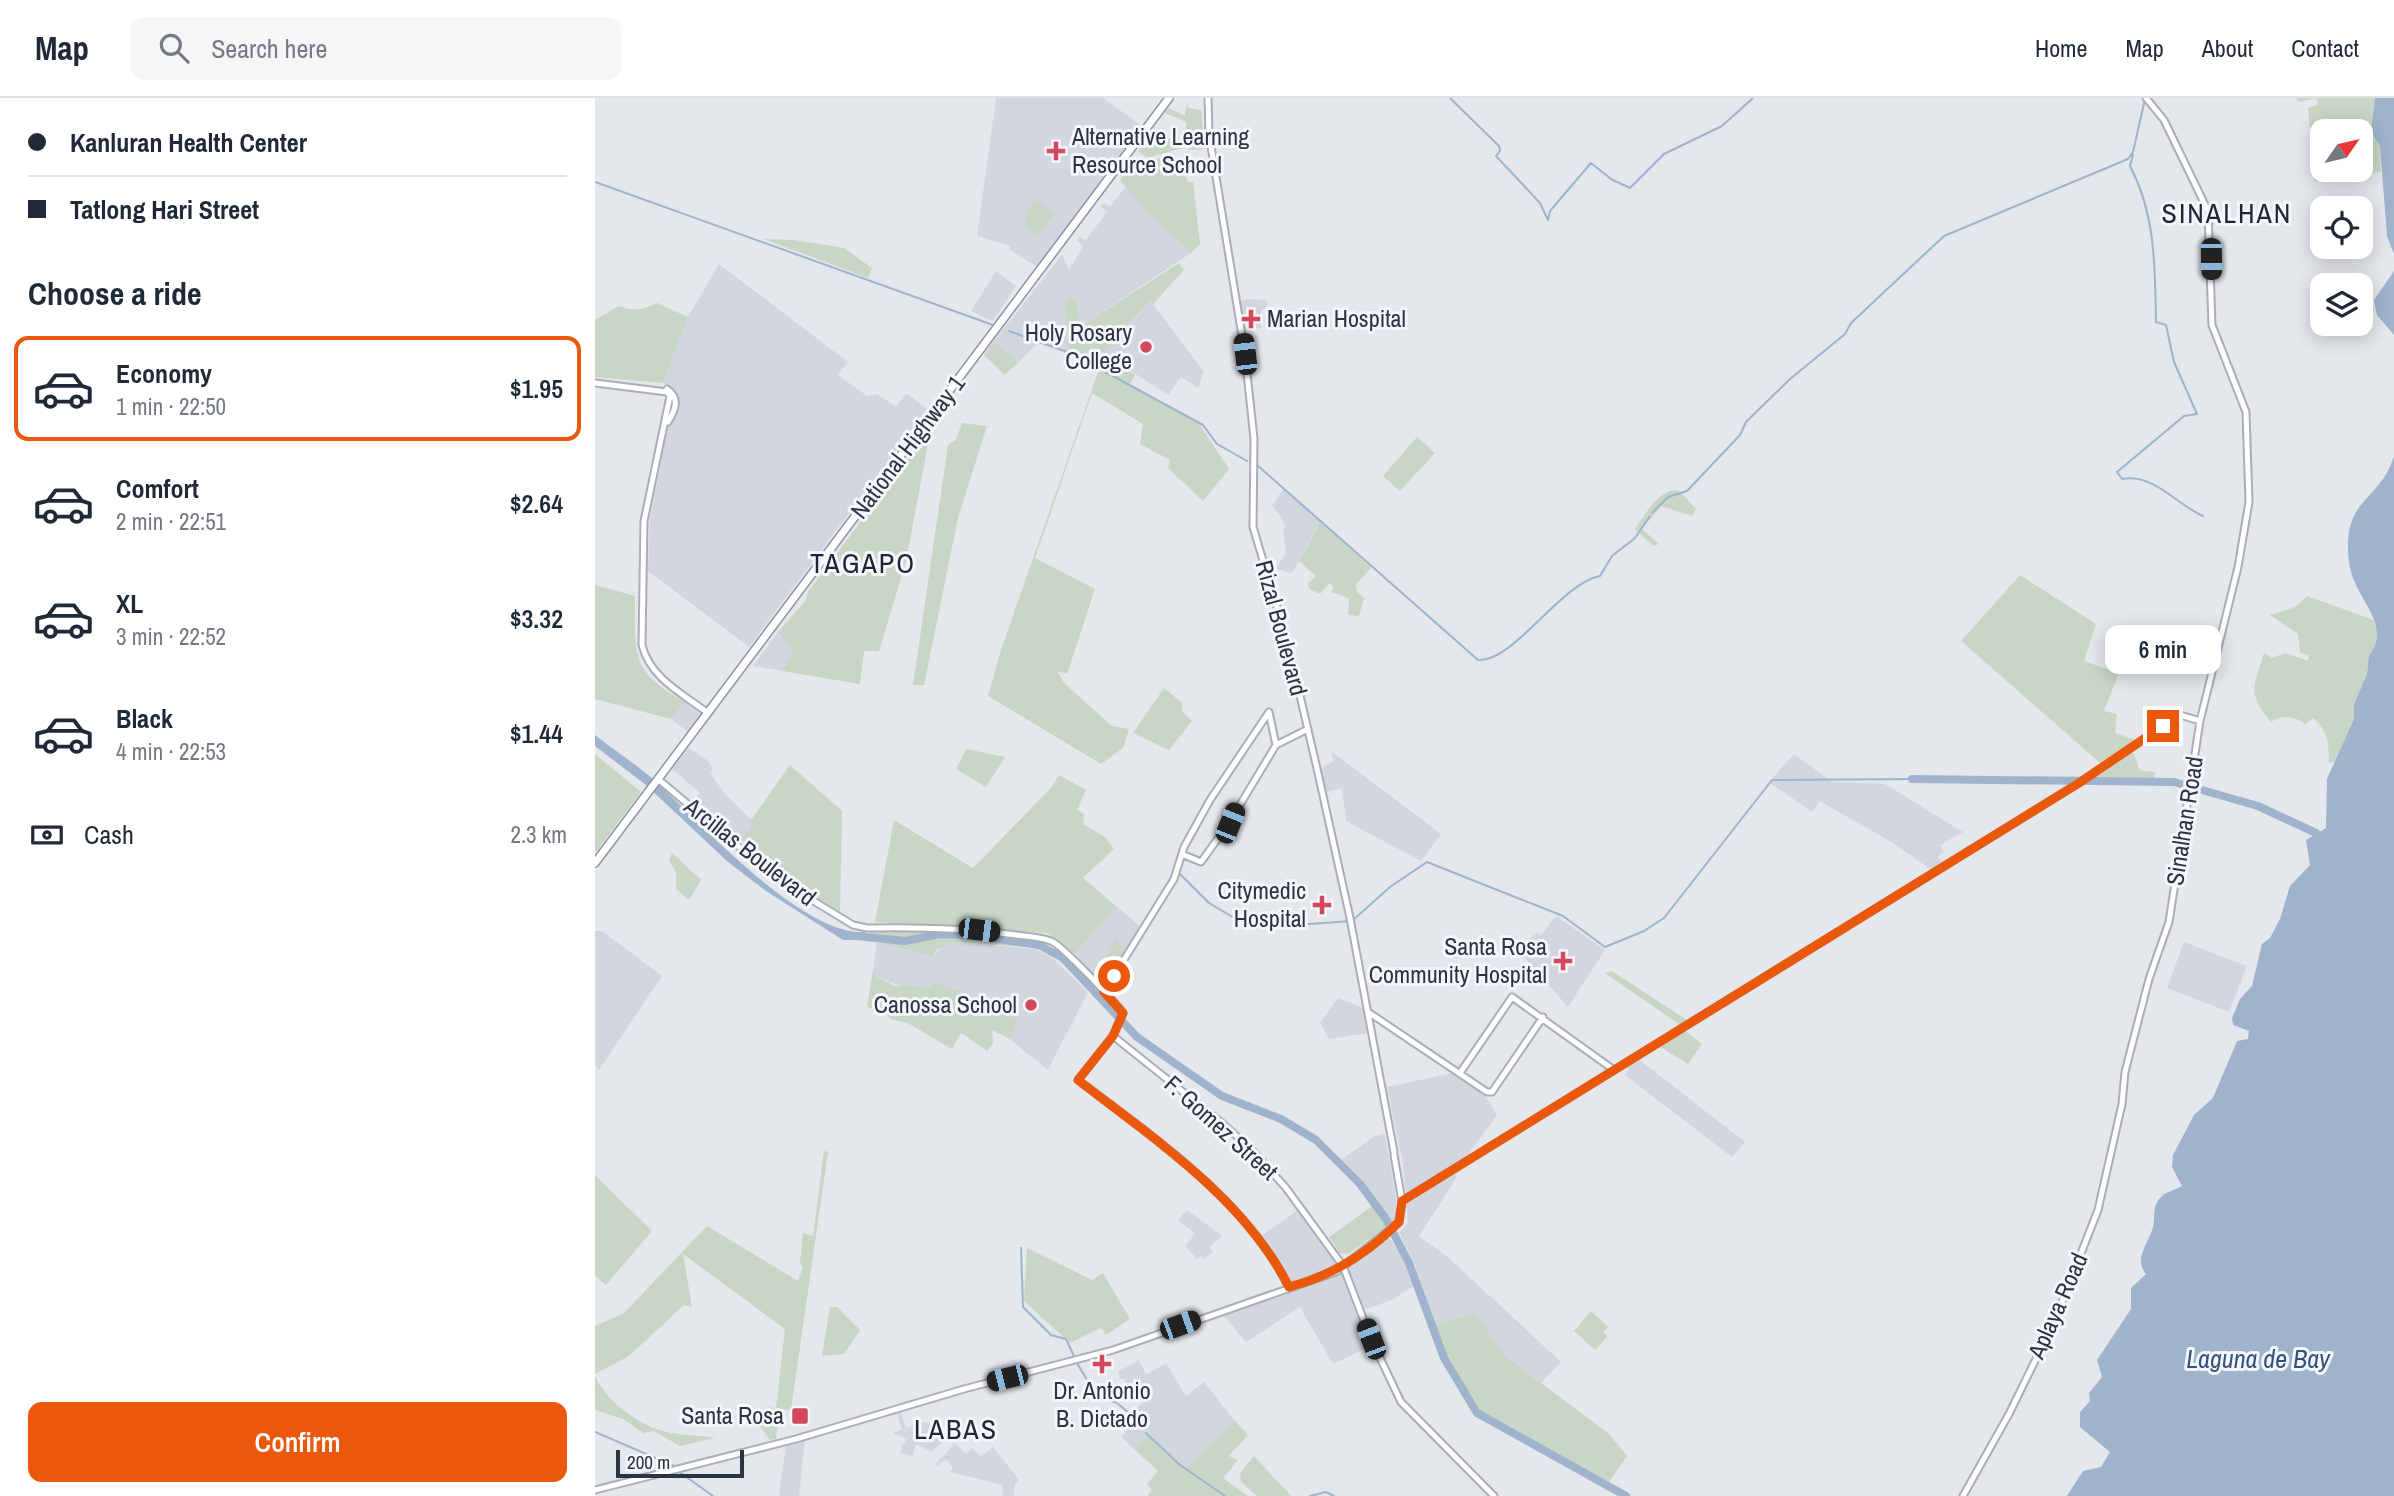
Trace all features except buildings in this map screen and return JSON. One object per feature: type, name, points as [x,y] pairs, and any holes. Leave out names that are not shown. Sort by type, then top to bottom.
[{"type":"highway","name":"National Highway 1","points":[[595,863],[1169,98]]},
{"type":"street","name":"Rizal Boulevard","points":[[595,1490],[796,1439],[964,1389],[1077,1360],[1319,1279],[1343,1266],[1396,1226],[1400,1219],[1402,1201],[1350,922],[1288,644],[1254,527],[1254,439],[1245,354],[1209,134],[1208,98]]},
{"type":"street","name":"Sinalhan Road","points":[[2122,1104],[2125,1072],[2138,1018],[2169,922],[2200,721],[2242,546],[2249,502],[2245,404],[2212,325],[2208,211],[2182,154],[2149,100]]},
{"type":"street","points":[[595,382],[668,389],[673,394],[676,407],[666,424],[643,530],[642,645],[657,674],[708,713]]},
{"type":"street","points":[[1104,992],[1179,866],[1184,847],[1210,800],[1269,712],[1276,745]]},
{"type":"street","points":[[1402,1201],[2091,776],[2180,715],[2200,721]]},
{"type":"street","points":[[1184,855],[1201,862],[1230,823],[1276,745],[1308,729]]},
{"type":"street","name":"Arcillas Boulevard","points":[[658,779],[776,878],[853,925],[867,928],[957,928],[1053,941],[1071,954],[1085,975],[1123,1013],[1113,1036],[1078,1080],[1209,1186],[1258,1238],[1289,1287]]},
{"type":"street","points":[[1460,1073],[1512,997],[1614,1070]]},
{"type":"street","points":[[1368,1012],[1487,1092],[1492,1092],[1543,1017]]},
{"type":"street","name":"F. Gomez Street","points":[[1113,1036],[1252,1150],[1302,1207],[1343,1266],[1371,1339],[1401,1402],[1494,1496]]},
{"type":"street","name":"Aplaya Road","points":[[1963,1496],[2009,1413],[2061,1306],[2098,1210],[2122,1104]]},
{"type":"shaded area","points":[[996,98],[1103,98],[1142,126],[1037,267],[1010,250],[1010,246],[977,236]]},
{"type":"shaded area","points":[[1126,186],[1147,212],[1191,253],[1081,326],[1075,297],[1065,302],[1069,354],[1038,343],[1019,362],[994,341],[1062,255],[1069,270],[1083,246],[1077,241],[1079,236],[1086,240],[1107,212],[1100,206],[1104,203],[1110,207]]},
{"type":"shaded area","points":[[719,264],[848,362],[838,375],[867,396],[877,394],[896,407],[906,393],[927,409],[749,647],[648,571],[650,518],[675,390],[663,383],[688,317]]},
{"type":"shaded area","points":[[996,271],[1016,286],[993,321],[971,311]]},
{"type":"shaded area","name":"Marian Hospital","points":[[1267,300],[1268,306],[1261,310],[1261,328],[1243,329],[1241,301]]},
{"type":"shaded area","name":"Holy Rosary College","points":[[1151,301],[1203,371],[1199,388],[1181,377],[1168,395],[1103,353]]},
{"type":"shaded area","points":[[1283,489],[1316,516],[1318,526],[1292,573],[1276,569],[1286,552],[1283,529],[1286,528],[1272,506]]},
{"type":"shaded area","points":[[778,632],[795,650],[783,671],[753,666]]},
{"type":"shaded area","points":[[685,702],[701,714],[688,732],[671,719]]},
{"type":"shaded area","points":[[689,748],[707,760],[713,769],[710,773],[726,795],[751,820],[751,826],[741,840],[736,842],[694,801],[700,793],[672,769]]},
{"type":"shaded area","points":[[1331,751],[1441,834],[1421,861],[1346,821],[1342,788],[1326,792],[1320,769],[1334,761]]},
{"type":"shaded area","points":[[1794,754],[1832,782],[1885,784],[1963,832],[1940,845],[1944,852],[1938,856],[1943,864],[1933,871],[1893,843],[1820,801],[1812,812],[1769,782]]},
{"type":"shaded area","points":[[1116,906],[1141,927],[1106,984],[1098,982],[1086,971],[1075,954]]},
{"type":"shaded area","name":"Santa Rosa Community Hospital","points":[[1556,916],[1605,950],[1568,1007],[1517,949],[1537,933],[1541,935]]},
{"type":"shaded area","points":[[595,931],[602,931],[662,976],[599,1070],[595,1065]]},
{"type":"shaded area","name":"Canossa School","points":[[877,942],[933,957],[942,945],[954,942],[1036,949],[1051,957],[1088,992],[1048,1070],[1010,1039],[1018,1019],[965,999],[952,1049],[908,1023],[890,1019],[898,985],[877,977],[873,970]]},
{"type":"shaded area","points":[[2184,942],[2247,966],[2229,1012],[2167,988]]},
{"type":"shaded area","points":[[1338,998],[1364,1008],[1369,1033],[1329,1039],[1320,1023]]},
{"type":"shaded area","points":[[1637,1058],[1745,1142],[1732,1157],[1625,1075],[1629,1069],[1627,1066]]},
{"type":"shaded area","points":[[1453,1073],[1484,1094],[1497,1115],[1464,1160],[1406,1197],[1403,1163],[1387,1087]]},
{"type":"shaded area","points":[[1385,1134],[1396,1197],[1396,1219],[1392,1223],[1364,1187],[1338,1162],[1375,1136]]},
{"type":"shaded area","points":[[1452,1172],[1457,1177],[1419,1236],[1449,1258],[1561,1362],[1541,1383],[1505,1356],[1475,1312],[1435,1326],[1415,1265],[1399,1233],[1408,1223],[1406,1201]]},
{"type":"shaded area","points":[[1302,1207],[1343,1266],[1360,1253],[1364,1257],[1389,1238],[1403,1256],[1414,1286],[1392,1300],[1360,1311],[1373,1345],[1333,1364],[1300,1307],[1246,1342],[1220,1311],[1289,1288],[1258,1238]]},
{"type":"shaded area","points":[[1187,1210],[1222,1236],[1209,1247],[1213,1252],[1204,1259],[1201,1255],[1197,1259],[1185,1246],[1195,1234],[1178,1220]]},
{"type":"shaded area","points":[[1139,1360],[1146,1375],[1166,1363],[1186,1396],[1204,1382],[1235,1421],[1184,1471],[1147,1435],[1135,1450],[1121,1437],[1127,1430],[1124,1426],[1135,1413],[1133,1410],[1146,1401],[1134,1382],[1125,1387],[1125,1378],[1121,1379],[1118,1372]]},
{"type":"shaded area","points":[[900,1410],[906,1428],[926,1422],[948,1436],[966,1454],[972,1448],[981,1456],[993,1447],[1019,1480],[1015,1483],[1014,1496],[1002,1496],[1003,1485],[950,1472],[953,1467],[946,1459],[937,1467],[936,1463],[954,1444],[948,1438],[931,1452],[916,1444],[913,1456],[901,1453],[906,1439],[893,1433],[902,1429],[896,1412]]},
{"type":"shaded area","points":[[805,1440],[799,1496],[779,1496],[786,1445]]},
{"type":"green space","points":[[2296,98],[2317,98],[2298,102]]},
{"type":"green space","points":[[2317,98],[2375,98],[2373,122],[2373,119],[2310,119],[2310,129],[2308,108],[2318,105]]},
{"type":"green space","points":[[1187,102],[1188,108],[1201,110],[1205,149],[1188,150],[1186,122],[1165,113],[1169,108],[1185,116]]},
{"type":"green space","points":[[1153,131],[1187,147],[1153,156],[1155,159],[1172,154],[1174,164],[1181,164],[1188,182],[1193,182],[1200,244],[1191,253],[1147,212],[1120,180],[1126,170],[1152,162],[1138,151]]},
{"type":"green space","points":[[2373,136],[2380,146],[2381,172],[2373,173]]},
{"type":"green space","points":[[1037,200],[1054,213],[1038,235],[1024,224],[1033,201]]},
{"type":"green space","points":[[764,239],[794,240],[844,248],[872,268],[868,278]]},
{"type":"green space","points":[[1179,263],[1184,270],[1153,304],[1150,301],[1103,353],[1135,375],[1130,384],[1199,424],[1229,469],[1203,501],[1168,468],[1170,460],[1140,444],[1143,424],[1092,393],[1035,558],[1095,589],[1067,674],[1057,671],[1064,683],[1112,726],[1129,729],[1123,748],[1101,764],[988,696],[1000,653],[1099,369],[1091,360],[1069,354],[1065,302],[1075,297],[1081,326]]},
{"type":"green space","points":[[657,303],[688,317],[663,383],[595,377],[595,320],[619,306],[638,309]]},
{"type":"green space","points":[[994,341],[1019,362],[1005,375],[984,355]]},
{"type":"green space","points":[[962,423],[987,426],[958,518],[924,685],[913,685],[948,445],[956,440]]},
{"type":"green space","points":[[931,428],[906,561],[879,651],[864,651],[860,684],[783,671],[794,650],[778,632],[806,600],[808,592]]},
{"type":"green space","points":[[1417,437],[1435,453],[1400,491],[1383,476]]},
{"type":"green space","points":[[1678,490],[1696,509],[1692,516],[1661,506],[1642,529],[1659,544],[1653,546],[1635,529],[1658,498]]},
{"type":"green space","points":[[1316,516],[1371,568],[1356,584],[1357,592],[1364,598],[1359,616],[1348,615],[1349,598],[1331,592],[1334,587],[1329,583],[1320,594],[1309,589],[1308,583],[1316,576],[1299,561],[1318,527]]},
{"type":"green space","points":[[2020,575],[2096,624],[2084,661],[2119,673],[2104,711],[2117,714],[2115,733],[2136,740],[2100,763],[1961,641]]},
{"type":"green space","points":[[595,585],[635,596],[635,633],[639,660],[654,681],[685,702],[671,719],[595,699]]},
{"type":"green space","points":[[2307,596],[2382,623],[2383,629],[2381,642],[2369,656],[2367,674],[2354,704],[2354,719],[2335,762],[2329,763],[2327,738],[2322,727],[2313,718],[2305,724],[2288,717],[2271,722],[2258,703],[2254,689],[2264,653],[2272,658],[2285,653],[2308,661],[2309,656],[2300,652],[2298,634],[2270,615],[2295,607]]},
{"type":"green space","points":[[1164,688],[1182,703],[1182,711],[1192,721],[1169,750],[1133,733]]},
{"type":"green space","points":[[966,749],[1005,757],[986,787],[956,769]]},
{"type":"green space","points":[[2130,753],[2134,754],[2140,771],[2155,772],[2155,782],[2092,781]]},
{"type":"green space","points":[[595,754],[641,792],[595,853]]},
{"type":"green space","points":[[790,765],[842,811],[840,913],[811,897],[741,840],[751,826],[751,820]]},
{"type":"green space","points":[[1059,775],[1086,790],[1077,810],[1084,814],[1083,824],[1105,837],[1114,849],[1083,878],[1116,906],[1075,954],[1048,933],[875,922],[894,820],[973,868],[1051,788]]},
{"type":"green space","points":[[672,853],[701,880],[689,900],[676,889],[676,872],[669,861]]},
{"type":"green space","points":[[940,929],[1025,938],[1027,947],[954,942],[937,949],[933,957],[877,942],[879,938],[870,936],[871,931]]},
{"type":"green space","points":[[1115,939],[1127,950],[1116,968],[1101,981],[1091,972],[1109,953]]},
{"type":"green space","points":[[873,970],[877,977],[899,988],[902,985],[930,988],[932,982],[961,992],[960,996],[965,999],[1018,1019],[1010,1039],[992,1030],[993,1044],[987,1051],[961,1033],[952,1049],[908,1023],[890,1019],[885,1011],[867,1007]]},
{"type":"green space","points":[[1612,971],[1687,1020],[1680,1025],[1605,973]]},
{"type":"green space","points":[[1683,1029],[1702,1044],[1688,1064],[1659,1046]]},
{"type":"green space","points":[[824,1151],[828,1152],[791,1410],[780,1409],[776,1439],[770,1440],[758,1424],[769,1407],[776,1409],[785,1329],[683,1254],[692,1307],[684,1305],[629,1356],[595,1374],[595,1326],[624,1313],[707,1226],[798,1281],[803,1267],[800,1263],[803,1233],[813,1236]]},
{"type":"green space","points":[[595,1175],[652,1231],[606,1285],[595,1276]]},
{"type":"green space","points":[[1372,1206],[1387,1226],[1348,1254],[1340,1253],[1329,1237]]},
{"type":"green space","points":[[1027,1248],[1092,1280],[1103,1273],[1130,1319],[1106,1335],[1101,1328],[1070,1343],[1024,1301]]},
{"type":"green space","points":[[830,1307],[837,1307],[860,1330],[844,1354],[822,1356]]},
{"type":"green space","points":[[1591,1311],[1608,1327],[1603,1332],[1608,1336],[1595,1350],[1574,1331]]},
{"type":"green space","points":[[1475,1312],[1505,1356],[1608,1433],[1627,1456],[1609,1482],[1479,1411],[1455,1376],[1435,1326]]},
{"type":"green space","points":[[595,1376],[613,1401],[647,1425],[670,1433],[715,1438],[680,1446],[654,1431],[643,1433],[623,1419],[595,1410]]},
{"type":"green space","points":[[1235,1421],[1248,1435],[1229,1456],[1238,1460],[1223,1478],[1248,1496],[1148,1496],[1152,1490],[1147,1484],[1158,1471],[1135,1450],[1148,1434],[1184,1470]]},
{"type":"green space","points":[[1254,1456],[1291,1496],[1257,1496],[1241,1482],[1240,1473]]},
{"type":"water","points":[[2375,98],[2394,98],[2394,254],[2387,236],[2380,146],[2373,135]]},
{"type":"water","points":[[2394,271],[2394,335],[2377,315],[2374,300]]},
{"type":"water","name":"Laguna de Bay","points":[[2394,456],[2394,1496],[2067,1496],[2083,1471],[2101,1467],[2110,1452],[2080,1427],[2080,1412],[2090,1401],[2089,1393],[2102,1377],[2097,1360],[2131,1309],[2131,1288],[2146,1274],[2142,1268],[2141,1256],[2153,1227],[2156,1204],[2164,1194],[2182,1186],[2172,1167],[2173,1155],[2194,1115],[2213,1098],[2237,1041],[2248,1039],[2249,1031],[2233,1025],[2232,1018],[2240,999],[2252,986],[2262,944],[2270,938],[2280,919],[2290,886],[2310,865],[2306,840],[2326,828],[2327,779],[2354,719],[2354,704],[2367,674],[2369,656],[2377,633],[2370,610],[2352,575],[2348,541],[2356,513],[2380,484]]},
{"type":"water","points":[[595,735],[655,781],[725,848],[783,897],[812,916],[840,928],[865,932],[864,940],[843,940],[766,891],[728,862],[646,785],[595,746]]},
{"type":"waterway","points":[[1450,98],[1499,146],[1500,151],[1496,156],[1540,203],[1548,220],[1550,211],[1591,163],[1611,179],[1630,188],[1664,154],[1722,126],[1753,98]]},
{"type":"waterway","points":[[1652,513],[1668,497],[1687,491],[1740,435],[1746,422],[1790,379],[1845,334],[1851,323],[1944,236],[2128,159],[2133,152],[2145,99]]},
{"type":"waterway","points":[[2133,155],[2130,166],[2145,204],[2152,242],[2156,322],[2166,325],[2174,362],[2197,414],[2184,416],[2117,472],[2122,479],[2134,478],[2155,485],[2203,516]]},
{"type":"waterway","points":[[595,182],[993,325]]},
{"type":"waterway","points":[[1009,331],[1094,364],[1203,425],[1217,444],[1247,461]]},
{"type":"waterway","points":[[1257,465],[1478,660],[1492,658],[1506,649],[1569,592],[1600,576],[1612,556],[1635,538],[1650,516]]},
{"type":"waterway","points":[[1179,873],[1209,903],[1251,928],[1352,921],[1390,887],[1427,862],[1563,916],[1605,947],[1644,931],[1664,918],[1772,780],[1912,779]]},
{"type":"waterway","points":[[1912,779],[2174,782],[2258,806],[2316,833]]},
{"type":"waterway","points":[[856,936],[905,941],[940,934],[969,935],[1039,945],[1063,958],[1137,1037],[1222,1096],[1281,1119],[1316,1140],[1360,1184],[1386,1219],[1409,1263],[1444,1358],[1477,1413],[1626,1496]]},
{"type":"waterway","points":[[1021,1248],[1023,1307],[1051,1335],[1066,1339],[1075,1358]]},
{"type":"waterway","points":[[1077,1363],[1096,1395],[1117,1403],[1129,1413]]},
{"type":"waterway","points":[[595,1432],[674,1466]]},
{"type":"waterway","points":[[1146,1433],[1180,1465],[1225,1496]]},
{"type":"waterway","points":[[678,1471],[713,1496]]},
{"type":"waterway","points":[[1310,1496],[1326,1492],[1334,1496]]},
{"type":"place","name":"Alternative Learning Resource School","points":[[1056,151]]},
{"type":"place","name":"Marian Hospital","points":[[1251,319]]},
{"type":"place","name":"Holy Rosary College","points":[[1146,347]]},
{"type":"place","name":"Citymedic Hospital","points":[[1322,905]]},
{"type":"place","name":"Santa Rosa Community Hospital","points":[[1563,961]]},
{"type":"place","name":"Canossa School","points":[[1031,1005]]},
{"type":"place","name":"Dr. Antonio B. Dictado","points":[[1102,1364]]},
{"type":"place","name":"Santa Rosa","points":[[800,1416]]},
{"type":"district","name":"SINALHAN","points":[[2227,213]]},
{"type":"district","name":"TAGAPO","points":[[863,563]]},
{"type":"district","name":"LABAS","points":[[956,1429]]},
{"type":"route","points":[[1114,976],[1104,992],[1123,1013],[1113,1036],[1078,1080],[1209,1186],[1258,1238],[1289,1287],[1336,1272],[1396,1226],[1402,1201],[2128,753],[2163,726]]}]
